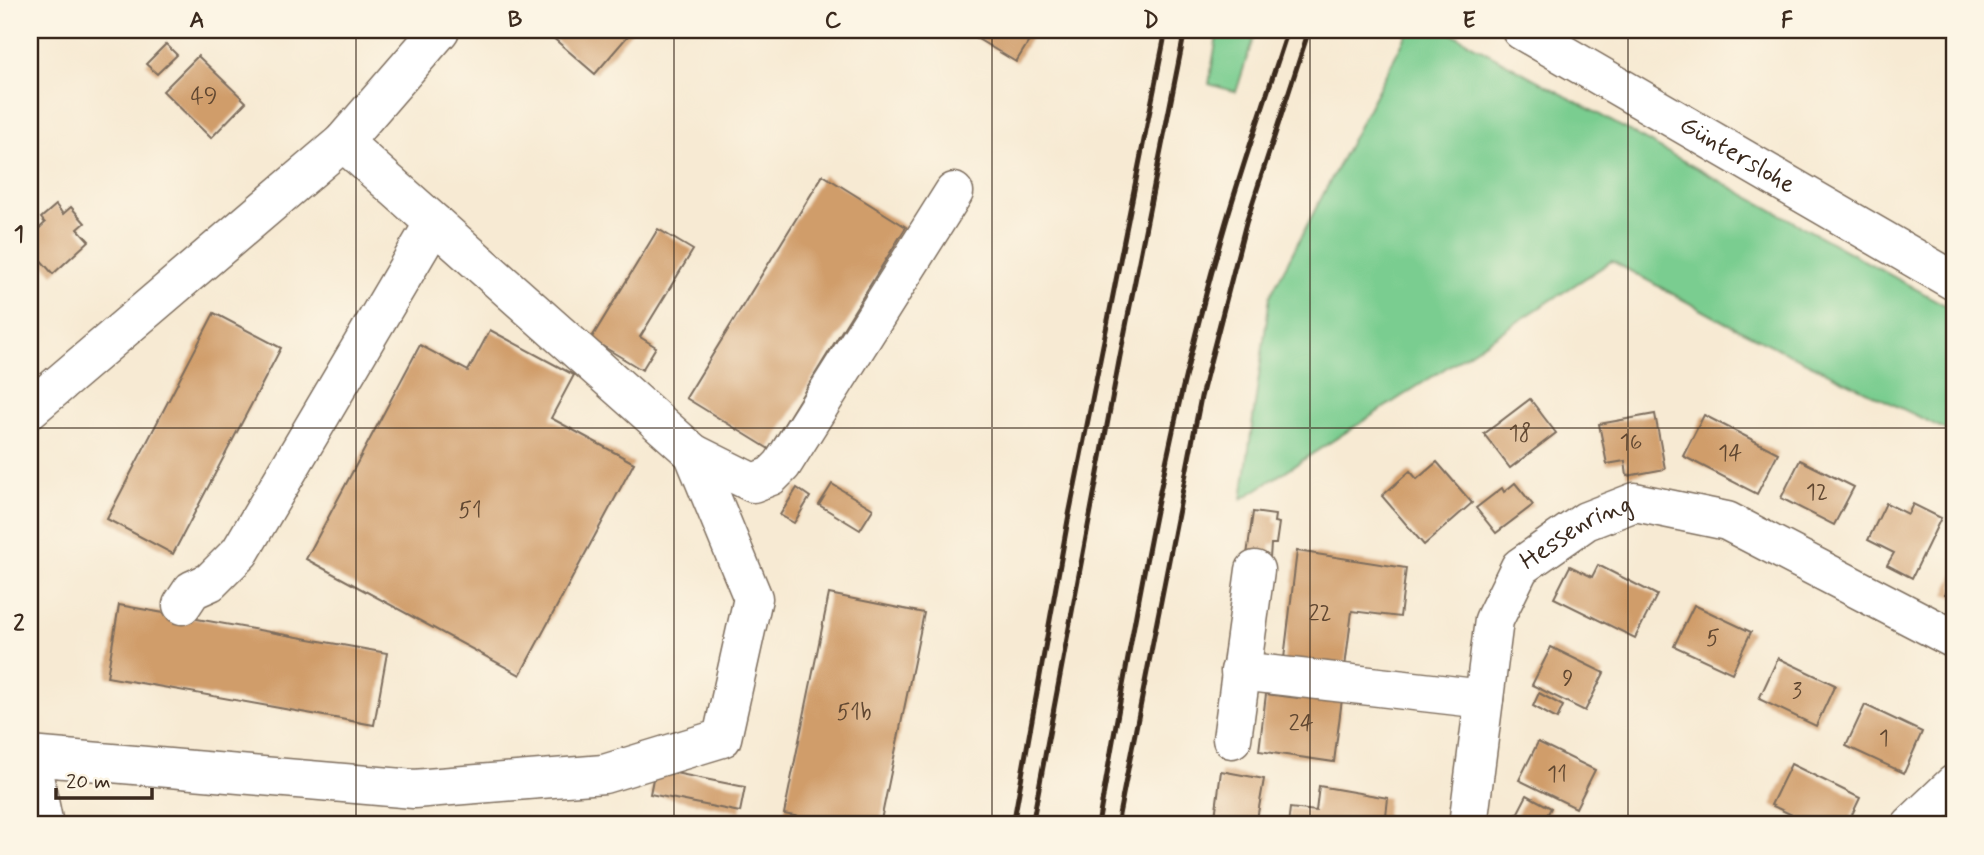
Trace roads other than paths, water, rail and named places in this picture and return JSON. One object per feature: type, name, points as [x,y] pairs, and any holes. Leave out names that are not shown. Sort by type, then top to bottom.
[{"type":"street","points":[[30,409],[343,142],[440,30]]},
{"type":"street","name":"Günterslohe","points":[[1521,30],[1954,281]]},
{"type":"street","points":[[343,142],[693,453],[733,476],[753,483],[777,471],[954,192]]},
{"type":"street","points":[[182,605],[192,590],[210,582],[240,552],[434,223]]},
{"type":"street","points":[[44,825],[30,756],[414,789],[604,774],[722,738],[753,598],[693,453]]},
{"type":"street","name":"Hessenring","points":[[1468,825],[1494,621],[1520,567],[1586,521],[1635,502],[1727,521],[1954,639]]},
{"type":"street","points":[[1232,739],[1255,570]]},
{"type":"street","points":[[1240,671],[1484,699]]},
{"type":"street","points":[[1911,825],[1954,783]]},
{"type":"railway","points":[[1013,825],[1068,520],[1166,30]]},
{"type":"railway","points":[[1032,825],[1120,356],[1185,30]]},
{"type":"railway","points":[[1098,825],[1154,522],[1187,371],[1226,222],[1288,30]]},
{"type":"railway","points":[[1117,825],[1201,397],[1246,223],[1309,30]]}]
